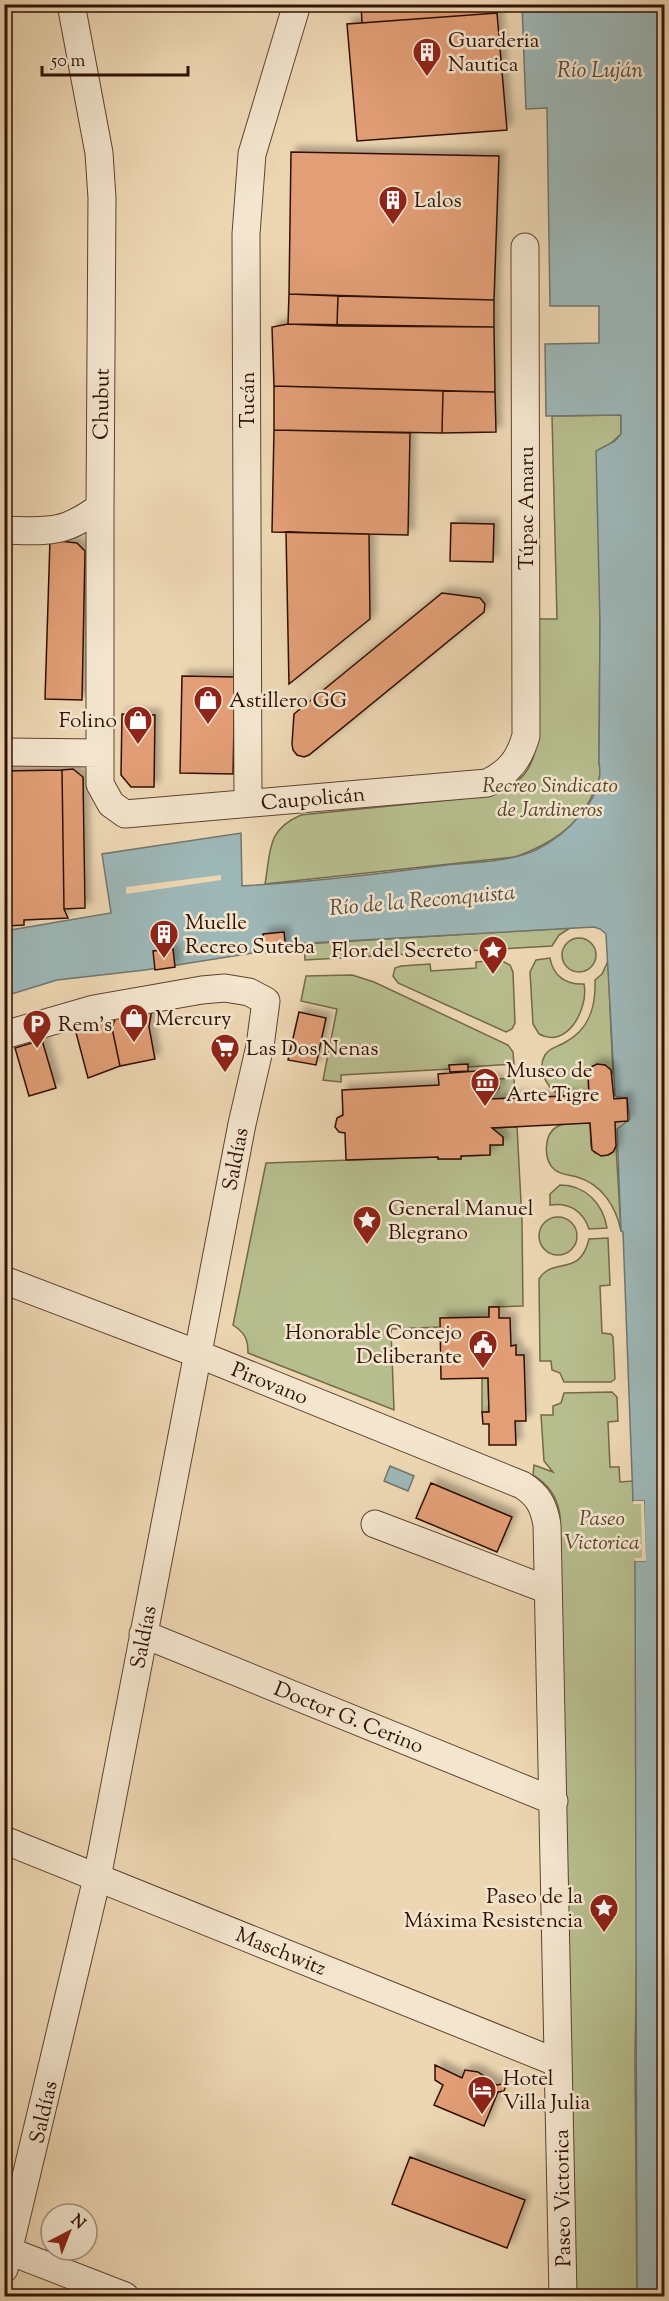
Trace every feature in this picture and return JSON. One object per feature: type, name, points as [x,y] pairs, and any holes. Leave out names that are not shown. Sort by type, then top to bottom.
[{"type":"street","name":"Chubut","points":[[71,4],[99,153],[102,198],[100,784],[111,804]]},
{"type":"street","name":"Tucán","points":[[248,803],[246,234],[252,154],[297,4]]},
{"type":"street","name":"Túpac Amaru","points":[[513,766],[521,754],[526,736],[525,247]]},
{"type":"street","points":[[4,530],[56,531],[78,523],[100,507]]},
{"type":"street","points":[[4,752],[100,753]]},
{"type":"street","name":"Caupolicán","points":[[111,804],[124,814],[487,783],[500,777],[513,766]]},
{"type":"street","name":"Saldías","points":[[4,1035],[94,1009],[202,990],[225,988],[249,992],[266,1001],[260,1046],[242,1124],[97,1878],[6,2256]]},
{"type":"street","name":"Pirovano","points":[[4,1280],[198,1354],[522,1485],[532,1492]]},
{"type":"street","name":"Paseo Victorica","points":[[532,1492],[541,1502],[547,1525],[563,2296]]},
{"type":"street","points":[[375,1524],[548,1590]]},
{"type":"street","name":"Doctor G. Cerino","points":[[143,1634],[554,1801]]},
{"type":"street","name":"Maschwitz","points":[[4,1840],[558,2063]]},
{"type":"street","points":[[6,2256],[125,2296]]},
{"type":"green space","name":"Recreo Sindicato de Jardineros","points":[[621,415],[621,434],[608,446],[600,624],[600,775],[587,806],[561,833],[539,847],[515,857],[265,884],[272,843],[276,835],[281,827],[301,815],[488,796],[507,788],[528,770],[537,740],[535,619],[557,619],[552,416]]},
{"type":"green space","points":[[570,928],[559,935],[552,946],[305,960],[304,944]]},
{"type":"green space","points":[[579,938],[591,943],[596,955],[591,967],[579,972],[567,967],[562,955],[567,943]]},
{"type":"green space","points":[[550,958],[554,970],[561,978],[572,983],[584,984],[585,994],[574,1024],[567,1032],[549,1037],[539,1034],[533,1024],[530,972],[536,960]]},
{"type":"green space","points":[[500,960],[510,965],[513,972],[515,1023],[512,1029],[506,1032],[398,983],[393,976],[395,968],[401,966],[430,964],[431,971],[476,968],[476,962]]},
{"type":"green space","points":[[608,961],[613,1074],[605,1065],[593,1066],[588,1073],[589,1095],[559,1094],[549,1086],[543,1074],[545,1055],[573,1038],[585,1024],[592,1008],[595,980],[602,974]]},
{"type":"green space","points":[[352,975],[374,982],[508,1045],[513,1052],[514,1064],[449,1066],[450,1069],[341,1075],[341,1082],[323,1080],[337,1009],[301,1001],[306,976]]},
{"type":"green space","points":[[514,1078],[515,1098],[490,1099],[499,1088],[498,1079]]},
{"type":"green space","points":[[590,1123],[591,1147],[595,1153],[608,1155],[616,1146],[621,1231],[616,1213],[601,1191],[586,1180],[557,1172],[548,1160],[547,1141],[553,1130],[565,1124]]},
{"type":"green space","points":[[517,1127],[522,1221],[523,1306],[489,1307],[489,1317],[440,1327],[391,1329],[394,1410],[248,1353],[245,1337],[233,1325],[266,1163],[438,1157],[438,1159],[461,1159],[461,1156],[490,1155],[490,1145],[503,1144],[503,1137],[492,1128]]},
{"type":"green space","points":[[560,1185],[578,1188],[592,1198],[602,1211],[607,1228],[589,1229],[583,1217],[574,1209],[557,1204],[550,1205],[550,1194]]},
{"type":"green space","points":[[558,1217],[565,1218],[571,1223],[576,1229],[576,1243],[571,1249],[565,1254],[558,1255],[551,1254],[545,1249],[540,1243],[539,1236],[540,1229],[545,1223],[551,1218]]},
{"type":"green space","points":[[608,1238],[610,1285],[600,1286],[602,1333],[611,1334],[613,1337],[615,1379],[611,1382],[564,1382],[560,1373],[552,1370],[551,1361],[540,1361],[539,1279],[551,1269],[573,1263],[585,1251],[589,1239]]},
{"type":"green space","points":[[482,1378],[488,1378],[489,1412],[482,1412]]},
{"type":"green space","name":"Paseo Victorica","points":[[612,1392],[617,1397],[618,1421],[608,1422],[610,1467],[619,1467],[620,1482],[633,1481],[633,1501],[644,1501],[635,2059],[637,2296],[572,2296],[560,1515],[551,1492],[533,1475],[534,1465],[553,1472],[544,1461],[541,1415],[553,1415],[553,1406],[561,1403],[564,1393]]},
{"type":"water","name":"Río Luján","points":[[522,5],[664,5],[664,2296],[637,2296],[635,1561],[645,1561],[644,1501],[633,1501],[617,1129],[630,1119],[627,1098],[615,1095],[606,934],[594,927],[292,944],[291,947],[145,970],[57,980],[5,996],[5,931],[111,913],[102,854],[241,833],[242,886],[344,877],[492,861],[526,854],[547,844],[571,826],[590,802],[599,776],[600,624],[596,451],[615,441],[621,434],[621,415],[546,416],[545,344],[599,343],[599,306],[550,306],[547,108],[526,109]]},
{"type":"water","points":[[390,1466],[414,1476],[408,1491],[384,1481]]},
{"type":"pier","points":[[221,875],[221,880],[126,894],[126,887]]},
{"type":"pier","points":[[633,1501],[644,1501],[646,1561],[635,1561],[634,1558],[642,1558],[641,1504],[633,1504]]},
{"type":"building","points":[[361,4],[497,4],[497,13],[362,23]]},
{"type":"building","name":"Guarderia Nautica","points":[[497,13],[507,130],[357,141],[347,24]]},
{"type":"building","name":"Lalos","points":[[291,152],[499,156],[494,300],[289,294]]},
{"type":"building","points":[[289,294],[338,296],[337,326],[288,324]]},
{"type":"building","points":[[338,296],[494,300],[494,327],[337,326]]},
{"type":"building","points":[[288,324],[494,327],[495,392],[274,386],[272,327]]},
{"type":"building","points":[[274,386],[443,391],[442,433],[274,430]]},
{"type":"building","points":[[443,391],[495,392],[496,432],[442,433]]},
{"type":"building","points":[[274,430],[410,433],[408,535],[272,532]]},
{"type":"building","points":[[451,523],[494,524],[493,562],[450,561]]},
{"type":"building","points":[[286,532],[369,534],[370,619],[289,684]]},
{"type":"building","points":[[50,540],[77,543],[85,551],[82,700],[45,699]]},
{"type":"building","points":[[442,593],[480,598],[485,604],[484,612],[309,755],[304,757],[297,755],[292,744],[294,714]]},
{"type":"building","name":"Astillero GG","points":[[182,676],[235,677],[233,774],[180,773]]},
{"type":"building","name":"Folino","points":[[122,714],[155,715],[154,787],[131,787],[121,775]]},
{"type":"building","points":[[73,769],[83,777],[85,908],[64,909],[62,770]]},
{"type":"building","points":[[62,770],[64,909],[68,918],[24,920],[24,925],[8,926],[4,771]]},
{"type":"building","points":[[4,816],[6,894],[4,894]]},
{"type":"building","points":[[284,932],[286,951],[266,953],[263,934]]},
{"type":"building","name":"Muelle Recreo Suteba","points":[[173,949],[175,967],[155,970],[153,951]]},
{"type":"building","name":"Mercury","points":[[152,1009],[149,1027],[155,1059],[120,1066],[112,1028],[117,1014]]},
{"type":"building","points":[[299,1012],[326,1018],[316,1065],[288,1060]]},
{"type":"building","points":[[117,1014],[112,1028],[120,1066],[88,1078],[74,1025]]},
{"type":"building","points":[[42,1040],[56,1088],[29,1096],[15,1048]]},
{"type":"building","points":[[468,1064],[468,1071],[450,1072],[449,1065]]},
{"type":"building","name":"Museo de Arte Tigre","points":[[597,1064],[605,1065],[611,1070],[614,1099],[627,1098],[628,1121],[615,1122],[616,1146],[608,1155],[601,1156],[592,1150],[590,1123],[492,1128],[503,1137],[503,1145],[490,1145],[490,1155],[461,1156],[461,1159],[438,1159],[438,1157],[346,1160],[345,1133],[339,1132],[335,1127],[337,1118],[343,1115],[342,1090],[439,1085],[438,1074],[476,1071],[476,1081],[498,1079],[499,1088],[490,1099],[589,1095],[588,1073],[591,1067]]},
{"type":"building","name":"Honorable Concejo Deliberante","points":[[489,1307],[499,1307],[499,1318],[510,1318],[511,1346],[516,1345],[516,1355],[524,1355],[526,1421],[515,1421],[516,1445],[489,1445],[489,1424],[483,1424],[482,1412],[489,1412],[488,1378],[441,1379],[440,1318],[489,1317]]},
{"type":"building","points":[[431,1483],[512,1517],[497,1552],[416,1518]]},
{"type":"building","points":[[435,2065],[462,2078],[465,2070],[478,2072],[497,2085],[502,2084],[504,2091],[498,2092],[484,2126],[434,2105],[443,2085],[435,2080]]},
{"type":"building","points":[[410,2157],[525,2200],[507,2248],[392,2204]]},
{"type":"place","name":"Guarderia Nautica","points":[[427,78]]},
{"type":"place","name":"Lalos","points":[[393,226]]},
{"type":"place","name":"Astillero GG","points":[[208,726]]},
{"type":"place","name":"Folino","points":[[138,746]]},
{"type":"place","name":"Muelle Recreo Suteba","points":[[164,960]]},
{"type":"place","name":"Flor del Secreto","points":[[493,976]]},
{"type":"place","name":"Mercury","points":[[134,1044]]},
{"type":"place","name":"Rem's","points":[[37,1050]]},
{"type":"place","name":"Las Dos Nenas","points":[[225,1074]]},
{"type":"place","name":"Museo de Arte Tigre","points":[[485,1108]]},
{"type":"place","name":"General Manuel Blegrano","points":[[367,1246]]},
{"type":"place","name":"Honorable Concejo Deliberante","points":[[483,1370]]},
{"type":"place","name":"Paseo de la Máxima Resistencia","points":[[604,1934]]},
{"type":"place","name":"Hotel Villa Julia","points":[[482,2116]]},
{"type":"water label","name":"Río de la Reconquista","points":[[422,899]]}]
